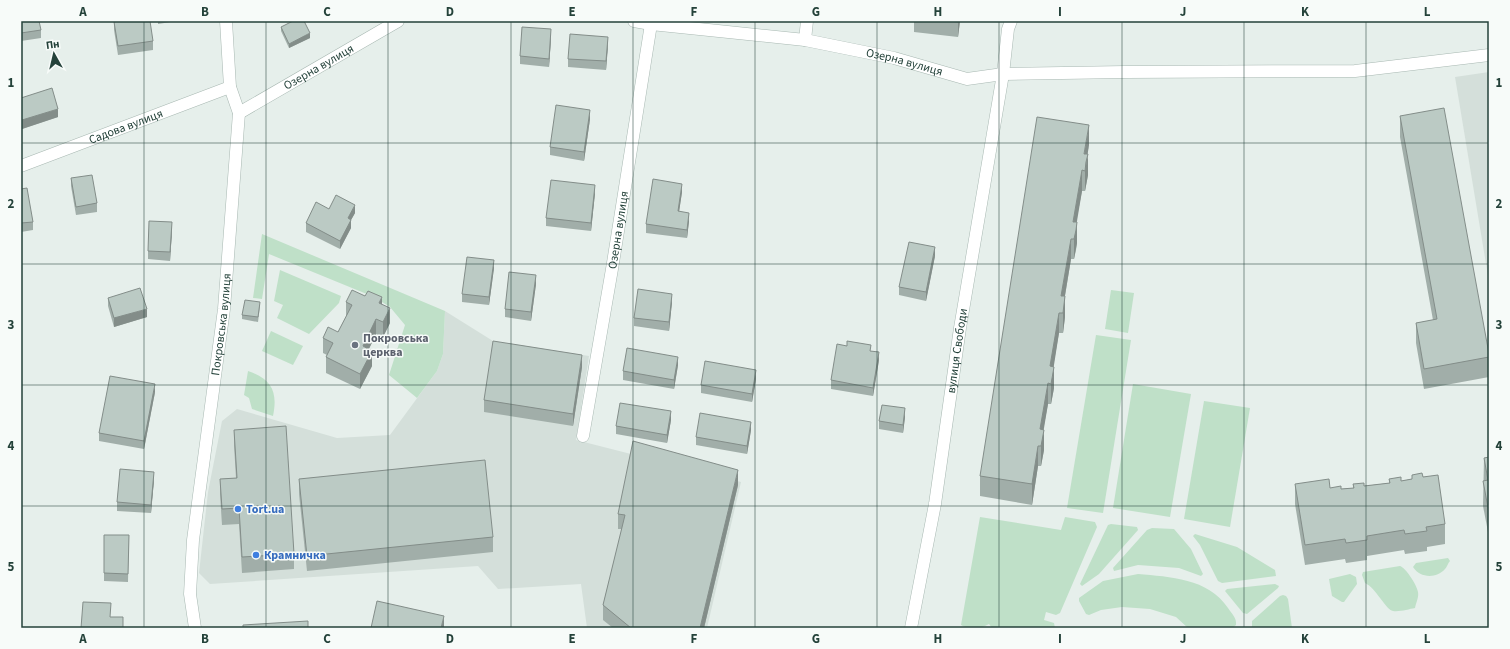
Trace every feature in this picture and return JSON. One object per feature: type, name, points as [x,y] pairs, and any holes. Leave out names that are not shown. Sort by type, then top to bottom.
[{"type":"street","name":"Покровська вулиця","points":[[195,628],[190,594],[193,540],[224,309],[239,113],[230,87],[226,21]]},
{"type":"street","name":"Озерна вулиця","points":[[239,113],[398,21]]},
{"type":"street","name":"Озерна вулиця","points":[[634,21],[805,40],[894,58],[967,79],[1003,74],[1355,71],[1489,55]]},
{"type":"street","points":[[805,40],[807,21]]},
{"type":"street","name":"вулиця Свободи","points":[[911,628],[934,504],[960,328],[1003,74],[1008,29],[1011,21]]},
{"type":"street","name":"Озерна вулиця","points":[[583,436],[612,269],[651,24]]},
{"type":"street","name":"Садова вулиця","points":[[21,166],[230,87]]},
{"type":"shaded area","points":[[1489,72],[1489,282],[1455,77]]},
{"type":"shaded area","points":[[445,311],[493,341],[589,356],[576,440],[741,482],[707,628],[587,628],[581,584],[498,589],[478,566],[210,584],[199,573],[208,492],[222,421],[237,409],[337,438],[390,435],[437,371],[443,354]]},
{"type":"green space","points":[[262,234],[445,311],[443,354],[437,371],[417,398],[389,375],[405,325],[390,307],[374,297],[269,254],[262,299],[253,298]]},
{"type":"green space","points":[[280,270],[341,296],[339,303],[309,334],[277,318],[283,305],[274,301]]},
{"type":"green space","points":[[1111,290],[1134,293],[1128,333],[1105,329]]},
{"type":"green space","points":[[271,331],[303,346],[293,365],[262,351]]},
{"type":"green space","points":[[1096,335],[1131,340],[1103,513],[1067,508]]},
{"type":"green space","points":[[248,371],[256,374],[268,382],[274,393],[275,400],[273,416],[252,409],[249,398],[244,395]]},
{"type":"green space","points":[[1133,384],[1191,394],[1170,517],[1113,508]]},
{"type":"green space","points":[[1204,401],[1250,408],[1230,527],[1184,519]]},
{"type":"green space","points":[[980,517],[1061,530],[1065,517],[1095,522],[1097,527],[1060,613],[1056,615],[1046,612],[1044,620],[1054,623],[1055,628],[992,628],[989,624],[979,628],[971,628],[961,625]]},
{"type":"green space","points":[[1111,524],[1137,527],[1138,530],[1099,574],[1082,586],[1080,584],[1108,525]]},
{"type":"green space","points":[[1152,528],[1174,529],[1191,549],[1203,574],[1201,576],[1179,568],[1138,565],[1114,571],[1113,568],[1147,530]]},
{"type":"green space","points":[[1195,534],[1237,547],[1275,570],[1276,576],[1222,583],[1218,581],[1200,545],[1193,536]]},
{"type":"green space","points":[[1448,558],[1450,561],[1445,569],[1433,576],[1424,575],[1416,571],[1413,567],[1416,563]]},
{"type":"green space","points":[[1400,566],[1408,573],[1413,581],[1418,592],[1418,596],[1415,608],[1393,611],[1387,607],[1373,589],[1365,583],[1362,575],[1363,572]]},
{"type":"green space","points":[[1138,574],[1175,578],[1188,581],[1210,590],[1220,598],[1228,608],[1235,618],[1236,625],[1232,628],[1188,628],[1176,617],[1150,609],[1122,607],[1101,610],[1089,615],[1086,614],[1079,601],[1079,598],[1103,581]]},
{"type":"green space","points":[[1350,574],[1356,577],[1357,584],[1344,602],[1342,602],[1332,596],[1329,579]]},
{"type":"green space","points":[[1275,584],[1279,586],[1278,588],[1247,614],[1243,613],[1225,591],[1227,589]]},
{"type":"green space","points":[[1283,595],[1288,599],[1292,628],[1252,628],[1252,621]]},
{"type":"building","points":[[21,21],[39,21],[41,30],[21,33]]},
{"type":"building","points":[[150,21],[153,41],[118,46],[114,22]]},
{"type":"building","points":[[293,21],[304,21],[310,33],[289,44],[281,27]]},
{"type":"building","points":[[522,27],[551,29],[549,59],[520,56]]},
{"type":"building","points":[[570,34],[608,37],[606,61],[568,59]]},
{"type":"building","points":[[52,88],[58,109],[22,120],[21,98]]},
{"type":"building","points":[[556,105],[590,110],[584,152],[550,147]]},
{"type":"building","points":[[1444,108],[1489,357],[1424,369],[1416,323],[1437,319],[1400,116]]},
{"type":"building","points":[[1037,117],[1089,125],[1084,154],[1088,154],[1085,171],[1082,170],[1073,222],[1077,222],[1076,230],[1074,239],[1071,239],[1061,296],[1065,296],[1063,313],[1059,313],[1050,366],[1054,367],[1051,384],[1048,383],[1040,429],[1044,430],[1041,446],[1038,446],[1032,484],[980,476]]},
{"type":"building","points":[[92,175],[97,203],[76,207],[71,178]]},
{"type":"building","points":[[653,179],[682,184],[678,211],[689,213],[687,230],[646,224]]},
{"type":"building","points":[[551,180],[595,185],[591,223],[546,218]]},
{"type":"building","points":[[27,188],[33,222],[21,223],[21,189]]},
{"type":"building","points":[[336,195],[355,205],[348,218],[351,220],[340,241],[306,223],[316,202],[329,209]]},
{"type":"building","points":[[149,221],[172,222],[170,252],[148,251]]},
{"type":"building","points":[[909,242],[935,247],[926,292],[899,287]]},
{"type":"building","points":[[467,257],[494,260],[489,297],[462,294]]},
{"type":"building","points":[[509,272],[536,275],[531,312],[505,309]]},
{"type":"building","points":[[140,288],[147,309],[114,318],[108,298]]},
{"type":"building","points":[[638,289],[672,294],[669,322],[634,318]]},
{"type":"building","name":"Покровська церква","points":[[352,290],[365,296],[368,291],[382,297],[379,303],[390,308],[383,322],[376,319],[363,346],[372,351],[360,374],[326,357],[333,343],[323,338],[328,327],[338,332],[352,305],[346,302]]},
{"type":"building","points":[[245,300],[260,302],[258,317],[242,315]]},
{"type":"building","points":[[493,341],[582,355],[573,414],[484,400]]},
{"type":"building","points":[[847,341],[871,345],[870,351],[879,352],[873,388],[831,380],[837,344],[847,346]]},
{"type":"building","points":[[627,348],[678,357],[674,380],[623,371]]},
{"type":"building","points":[[705,361],[756,370],[752,394],[701,385]]},
{"type":"building","points":[[110,376],[155,384],[144,441],[99,433]]},
{"type":"building","points":[[620,403],[671,411],[667,435],[616,426]]},
{"type":"building","points":[[882,405],[905,408],[903,425],[879,421]]},
{"type":"building","points":[[700,413],[751,422],[747,446],[696,437]]},
{"type":"building","points":[[286,426],[294,554],[242,557],[239,508],[222,509],[220,479],[237,478],[234,430]]},
{"type":"building","points":[[633,441],[738,470],[700,628],[631,628],[603,605],[625,515],[618,514]]},
{"type":"building","points":[[1489,457],[1489,513],[1483,481],[1488,480],[1484,458]]},
{"type":"building","points":[[485,460],[493,537],[307,556],[299,479]]},
{"type":"building","points":[[120,469],[154,472],[151,505],[117,502]]},
{"type":"building","points":[[1422,473],[1423,477],[1438,475],[1445,524],[1426,527],[1427,531],[1405,534],[1404,530],[1367,536],[1367,540],[1346,543],[1345,539],[1305,545],[1295,484],[1329,479],[1330,488],[1341,486],[1341,489],[1354,488],[1353,484],[1364,483],[1364,486],[1390,483],[1389,479],[1401,477],[1401,481],[1412,479],[1412,475]]},
{"type":"building","points":[[104,535],[129,535],[128,574],[104,573]]},
{"type":"building","points":[[377,601],[444,616],[441,628],[371,628]]},
{"type":"building","points":[[83,602],[111,603],[110,617],[123,617],[123,628],[81,628]]},
{"type":"building","points":[[308,621],[308,628],[243,628],[243,625]]},
{"type":"place","name":"Покровська церква","points":[[355,345]]},
{"type":"place","name":"Tort.ua","points":[[238,509]]},
{"type":"place","name":"Крамничка","points":[[256,555]]}]
